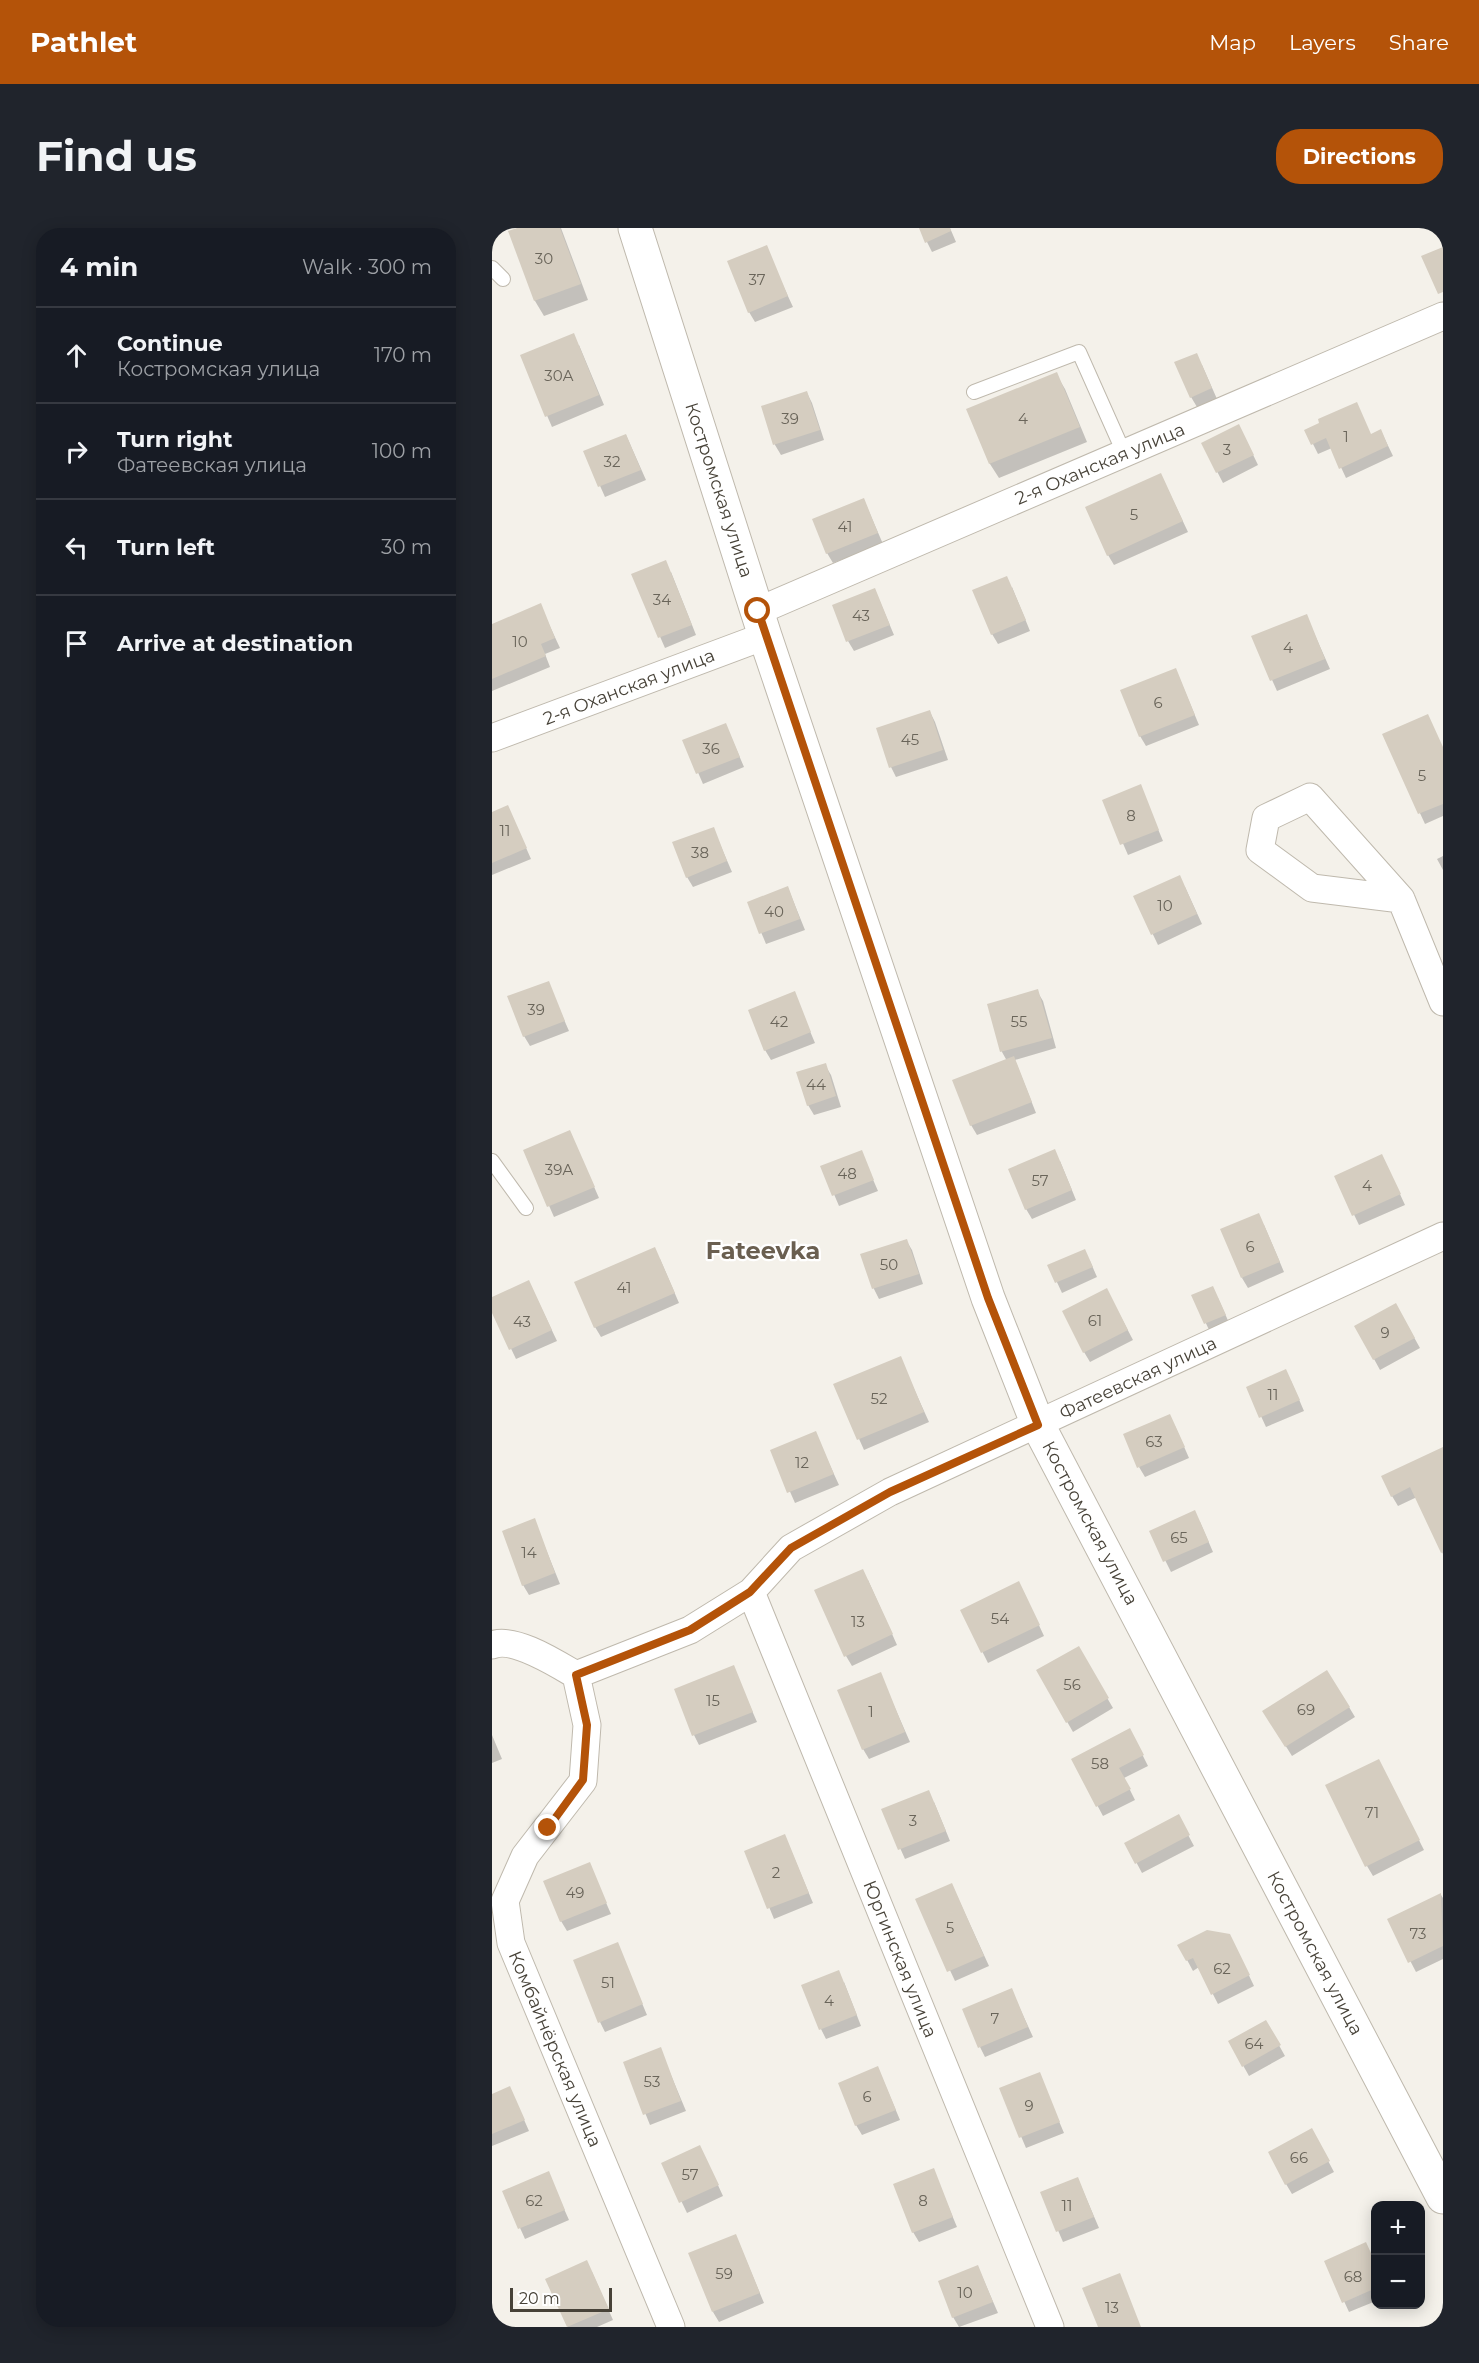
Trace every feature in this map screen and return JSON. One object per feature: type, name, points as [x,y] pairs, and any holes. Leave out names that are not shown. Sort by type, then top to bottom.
[{"type":"street","name":"Костромская улица","points":[[635,228],[762,623],[988,1298],[1038,1425],[1443,2197]]},
{"type":"street","name":"2-я Оханская улица","points":[[492,738],[762,623],[1124,453],[1443,316]]},
{"type":"street","points":[[1401,899],[1312,888],[1260,850],[1266,818],[1310,797],[1401,899],[1443,1002]]},
{"type":"street","name":"Фатеевская улица","points":[[576,1675],[690,1630],[750,1592],[791,1548],[890,1492],[1443,1236]]},
{"type":"street","name":"Юргинская улица","points":[[750,1592],[1050,2327]]},
{"type":"street","points":[[492,1645],[496,1643],[523,1647],[576,1675]]},
{"type":"street","name":"Комбайнёрская улица","points":[[576,1675],[587,1725],[583,1780],[525,1856],[505,1901],[511,1943],[671,2327]]},
{"type":"lane","points":[[492,268],[503,279]]},
{"type":"lane","points":[[974,392],[1079,352],[1124,453]]},
{"type":"lane","points":[[492,1161],[526,1208]]},
{"type":"building","points":[[517,228],[560,228],[581,284],[534,301],[508,231]]},
{"type":"building","points":[[919,228],[950,228],[951,231],[925,243]]},
{"type":"building","points":[[767,245],[788,296],[748,313],[727,261]]},
{"type":"building","points":[[1443,247],[1443,292],[1438,294],[1421,256]]},
{"type":"building","points":[[574,333],[599,395],[545,417],[520,355]]},
{"type":"building","points":[[1197,353],[1212,388],[1190,398],[1174,362]]},
{"type":"building","points":[[1057,372],[1080,427],[989,464],[966,409]]},
{"type":"building","points":[[807,391],[820,430],[773,445],[761,406]]},
{"type":"building","points":[[1357,402],[1371,434],[1381,429],[1388,446],[1339,469],[1326,438],[1311,445],[1304,430],[1319,423],[1318,419]]},
{"type":"building","points":[[1239,424],[1254,455],[1216,473],[1201,443]]},
{"type":"building","points":[[626,434],[641,470],[598,487],[583,451]]},
{"type":"building","points":[[1161,473],[1183,521],[1107,556],[1085,507]]},
{"type":"building","points":[[864,498],[878,533],[826,554],[812,519]]},
{"type":"building","points":[[666,560],[692,625],[658,638],[631,574]]},
{"type":"building","points":[[1007,576],[1026,620],[991,635],[972,590]]},
{"type":"building","points":[[875,588],[890,625],[846,642],[832,605]]},
{"type":"building","points":[[541,603],[555,638],[541,644],[546,656],[492,679],[492,624]]},
{"type":"building","points":[[1307,614],[1325,659],[1270,681],[1251,636]]},
{"type":"building","points":[[1176,668],[1195,715],[1139,737],[1120,690]]},
{"type":"building","points":[[930,710],[943,750],[889,768],[876,728]]},
{"type":"building","points":[[1428,714],[1443,747],[1443,804],[1418,814],[1382,734]]},
{"type":"building","points":[[726,723],[740,757],[696,774],[682,740]]},
{"type":"building","points":[[1141,784],[1159,830],[1120,845],[1102,800]]},
{"type":"building","points":[[508,805],[527,848],[492,863],[492,812]]},
{"type":"building","points":[[714,827],[727,861],[686,878],[672,842]]},
{"type":"building","points":[[1180,875],[1197,914],[1151,935],[1133,896]]},
{"type":"building","points":[[788,886],[800,919],[759,934],[747,902]]},
{"type":"building","points":[[549,981],[565,1021],[523,1037],[507,996]]},
{"type":"building","points":[[1038,989],[1052,1038],[1000,1052],[987,1004]]},
{"type":"building","points":[[795,991],[811,1032],[764,1051],[748,1010]]},
{"type":"building","points":[[1014,1056],[1032,1102],[970,1126],[952,1080]]},
{"type":"building","points":[[826,1063],[836,1096],[807,1106],[796,1072]]},
{"type":"building","points":[[570,1130],[595,1187],[547,1207],[523,1150]]},
{"type":"building","points":[[1055,1149],[1072,1190],[1025,1210],[1008,1169]]},
{"type":"building","points":[[862,1150],[874,1180],[832,1196],[820,1166]]},
{"type":"building","points":[[1382,1154],[1401,1194],[1352,1216],[1334,1176]]},
{"type":"building","points":[[1259,1213],[1280,1262],[1241,1278],[1220,1229]]},
{"type":"building","points":[[907,1239],[919,1274],[872,1289],[860,1254]]},
{"type":"building","points":[[655,1247],[675,1293],[594,1328],[574,1282]]},
{"type":"building","points":[[1085,1249],[1093,1267],[1055,1283],[1047,1265]]},
{"type":"building","points":[[529,1280],[552,1330],[509,1350],[492,1313],[492,1297]]},
{"type":"building","points":[[1213,1286],[1226,1315],[1204,1324],[1191,1295]]},
{"type":"building","points":[[1107,1288],[1128,1330],[1083,1353],[1062,1311]]},
{"type":"building","points":[[1396,1303],[1415,1338],[1373,1360],[1354,1326]]},
{"type":"building","points":[[901,1356],[924,1412],[857,1440],[833,1384]]},
{"type":"building","points":[[1286,1369],[1300,1400],[1259,1418],[1246,1387]]},
{"type":"building","points":[[1170,1414],[1185,1447],[1137,1468],[1123,1434]]},
{"type":"building","points":[[816,1431],[834,1474],[787,1493],[770,1450]]},
{"type":"building","points":[[1443,1447],[1443,1552],[1441,1553],[1410,1487],[1391,1497],[1381,1476]]},
{"type":"building","points":[[1195,1510],[1209,1542],[1163,1562],[1149,1531]]},
{"type":"building","points":[[535,1518],[555,1573],[522,1586],[502,1531]]},
{"type":"building","points":[[863,1569],[893,1634],[844,1657],[814,1590]]},
{"type":"building","points":[[1019,1581],[1040,1625],[981,1653],[960,1610]]},
{"type":"building","points":[[1079,1646],[1109,1698],[1066,1723],[1036,1670]]},
{"type":"building","points":[[734,1665],[753,1712],[692,1736],[674,1689]]},
{"type":"building","points":[[1327,1670],[1350,1707],[1285,1747],[1262,1711]]},
{"type":"building","points":[[881,1672],[905,1732],[862,1750],[837,1690]]},
{"type":"building","points":[[1130,1728],[1144,1755],[1119,1768],[1131,1789],[1096,1807],[1071,1759]]},
{"type":"building","points":[[1379,1759],[1420,1840],[1365,1867],[1325,1785]]},
{"type":"building","points":[[929,1790],[946,1831],[898,1850],[881,1809]]},
{"type":"building","points":[[1179,1814],[1190,1835],[1135,1864],[1124,1843]]},
{"type":"building","points":[[785,1834],[809,1893],[767,1909],[744,1851]]},
{"type":"building","points":[[590,1862],[607,1903],[560,1922],[543,1881]]},
{"type":"building","points":[[952,1883],[984,1956],[947,1972],[915,1899]]},
{"type":"building","points":[[1441,1893],[1443,1946],[1408,1963],[1387,1919]]},
{"type":"building","points":[[1207,1930],[1230,1934],[1250,1975],[1211,1995],[1193,1958],[1186,1961],[1177,1945]]},
{"type":"building","points":[[618,1942],[643,2004],[598,2023],[573,1960]]},
{"type":"building","points":[[839,1970],[857,2015],[819,2030],[801,1985]]},
{"type":"building","points":[[1012,1988],[1028,2027],[978,2048],[962,2009]]},
{"type":"building","points":[[1266,2020],[1281,2045],[1242,2067],[1228,2041]]},
{"type":"building","points":[[661,2047],[681,2101],[643,2115],[623,2062]]},
{"type":"building","points":[[878,2066],[896,2110],[855,2126],[838,2083]]},
{"type":"building","points":[[1040,2072],[1060,2122],[1019,2138],[999,2088]]},
{"type":"building","points":[[510,2086],[525,2120],[492,2134],[492,2094]]},
{"type":"building","points":[[1312,2128],[1330,2161],[1285,2185],[1268,2152]]},
{"type":"building","points":[[700,2145],[719,2185],[679,2203],[661,2163]]},
{"type":"building","points":[[934,2168],[953,2217],[912,2233],[893,2184]]},
{"type":"building","points":[[549,2171],[565,2210],[518,2229],[502,2191]]},
{"type":"building","points":[[1078,2177],[1094,2217],[1056,2232],[1040,2192]]},
{"type":"building","points":[[736,2234],[760,2293],[712,2312],[688,2253]]},
{"type":"building","points":[[1366,2242],[1371,2253],[1371,2290],[1342,2303],[1324,2261]]},
{"type":"building","points":[[587,2260],[609,2309],[567,2327],[545,2279]]},
{"type":"building","points":[[978,2265],[993,2302],[952,2318],[938,2281]]},
{"type":"building","points":[[1120,2273],[1141,2327],[1098,2327],[1082,2288]]},
{"type":"district","name":"Fateevka","points":[[763,1250]]},
{"type":"route","points":[[548,1828],[583,1780],[587,1725],[576,1675],[690,1630],[750,1592],[791,1548],[890,1492],[1038,1425],[988,1298],[758,611]]}]
